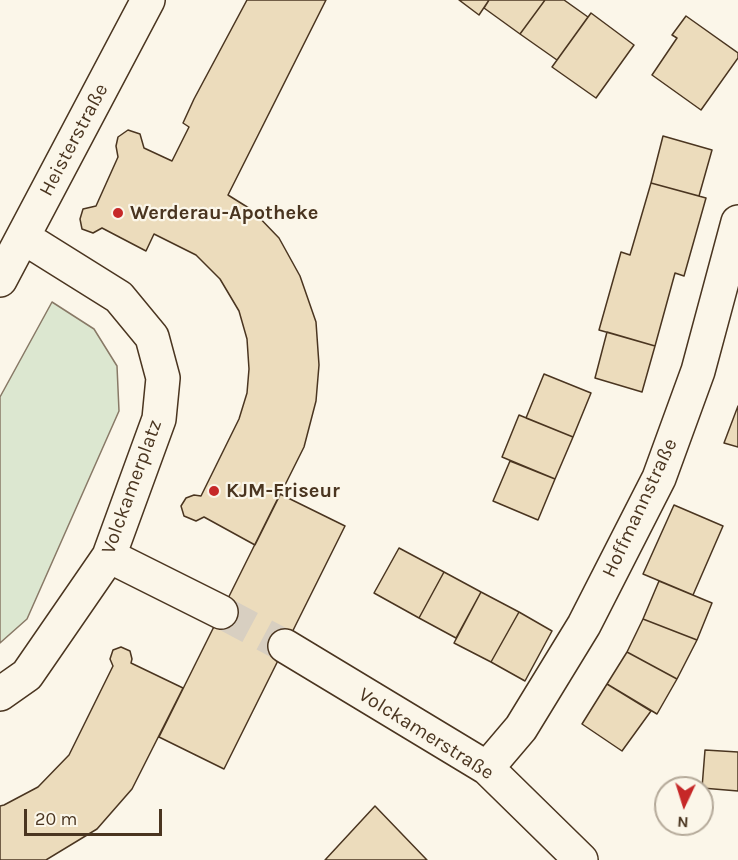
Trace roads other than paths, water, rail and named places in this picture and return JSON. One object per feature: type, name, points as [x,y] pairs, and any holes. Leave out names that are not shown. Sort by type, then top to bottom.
[{"type":"street","name":"Heisterstraße","points":[[0,279],[148,0]]},
{"type":"street","name":"Hoffmannstraße","points":[[487,768],[521,728],[584,626],[658,478],[698,371],[738,222]]},
{"type":"street","name":"Volckamerplatz","points":[[0,694],[27,675],[109,556],[159,420],[163,378],[152,337],[119,297],[22,237]]},
{"type":"street","points":[[109,556],[221,612]]},
{"type":"street","name":"Volckamerstraße","points":[[285,646],[487,768],[581,860]]},
{"type":"tunnel","points":[[221,612],[285,646]]},
{"type":"place","name":"Werderau-Apotheke","points":[[118,213]]},
{"type":"place","name":"KJM-Friseur","points":[[214,491]]}]
